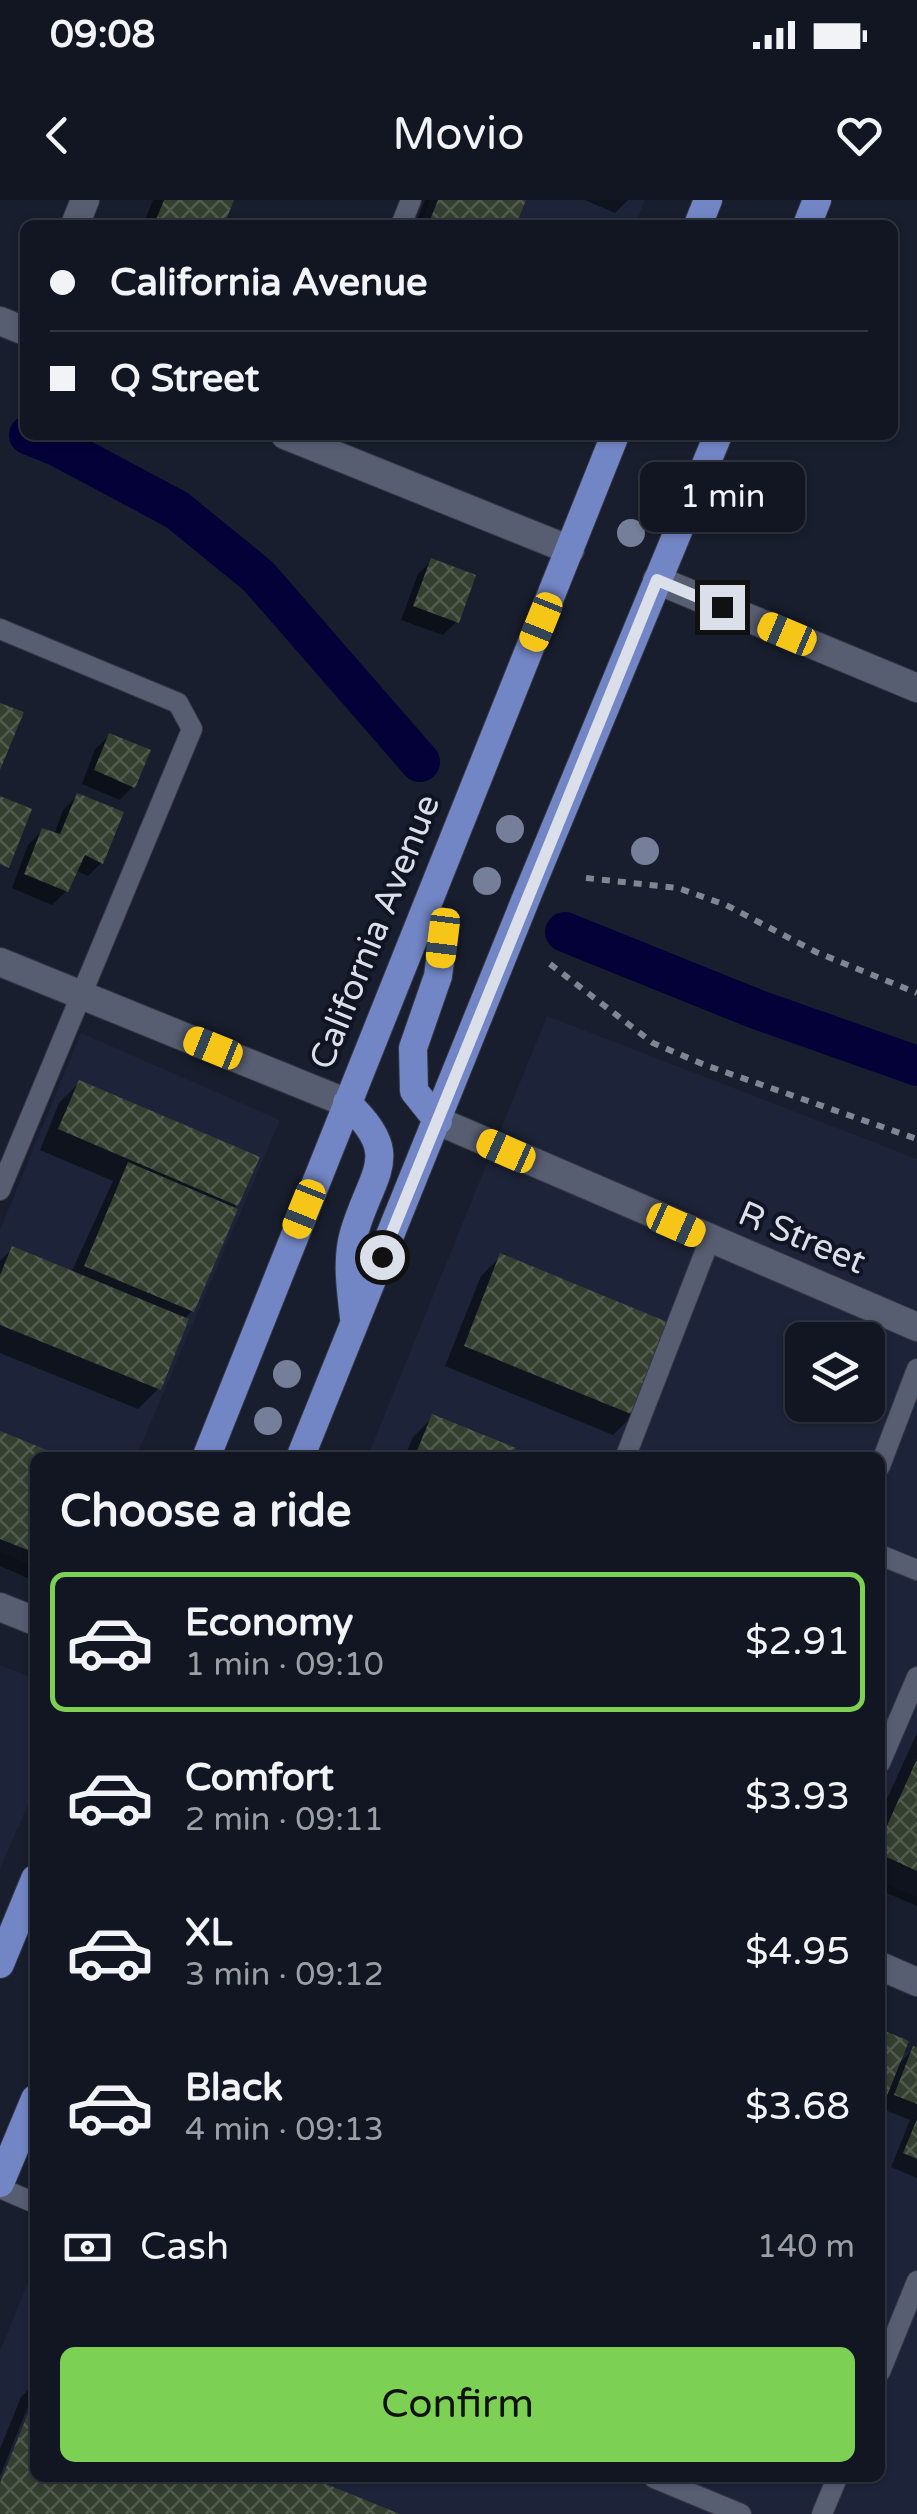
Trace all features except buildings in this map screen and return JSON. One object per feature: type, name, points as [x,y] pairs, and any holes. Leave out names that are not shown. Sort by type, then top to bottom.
[{"type":"main road","name":"California Avenue","points":[[208,1452],[614,440]]},
{"type":"main road","points":[[302,1452],[528,891],[716,440]]},
{"type":"main road","points":[[426,909],[443,938],[438,976],[413,1048],[414,1091],[438,1121]]},
{"type":"main road","points":[[347,1103],[371,1125],[381,1150],[353,1237],[350,1277],[354,1324]]},
{"type":"main road","points":[[0,1964],[30,1891]]},
{"type":"main road","points":[[0,2186],[30,2112]]},
{"type":"street","points":[[317,441],[570,550]]},
{"type":"street","points":[[657,580],[917,688]]},
{"type":"street","points":[[0,962],[347,1103]]},
{"type":"street","name":"R Street","points":[[438,1121],[917,1327]]},
{"type":"street","points":[[0,1606],[30,1619]]},
{"type":"street","points":[[885,1968],[917,1982]]},
{"type":"lane","points":[[0,630],[178,703],[192,728],[0,1190]]},
{"type":"lane","points":[[627,1452],[710,1240]]},
{"type":"lane","points":[[885,1458],[908,1421],[917,1369]]},
{"type":"lane","points":[[885,1557],[917,1570]]},
{"type":"lane","points":[[885,1751],[917,1677]]},
{"type":"lane","points":[[0,2186],[30,2201]]},
{"type":"lane","points":[[885,2360],[917,2281]]},
{"type":"lane","points":[[664,2482],[740,2514]]},
{"type":"lane","points":[[822,2514],[835,2482]]},
{"type":"path","points":[[586,878],[678,888],[726,905],[816,952],[917,993]]},
{"type":"path","points":[[550,964],[653,1042],[704,1065],[917,1139]]},
{"type":"shaded area","points":[[430,200],[645,200],[637,220],[422,220]]},
{"type":"shaded area","points":[[547,1016],[917,1159],[917,1897],[885,1884],[885,1452],[369,1452]]},
{"type":"shaded area","points":[[81,1033],[280,1120],[138,1452],[30,1452],[30,1565],[0,1552],[0,1230]]},
{"type":"shaded area","points":[[0,1665],[30,1677],[30,1800],[0,1869]]},
{"type":"shaded area","points":[[885,2044],[917,2057],[917,2514],[0,2514],[0,2351],[30,2277],[30,2482],[885,2482]]},
{"type":"waterway","points":[[42,440],[177,510],[258,576],[420,762]]},
{"type":"waterway","points":[[565,932],[756,1009],[917,1066]]},
{"type":"route","points":[[382,1257],[657,580],[722,607]]}]
